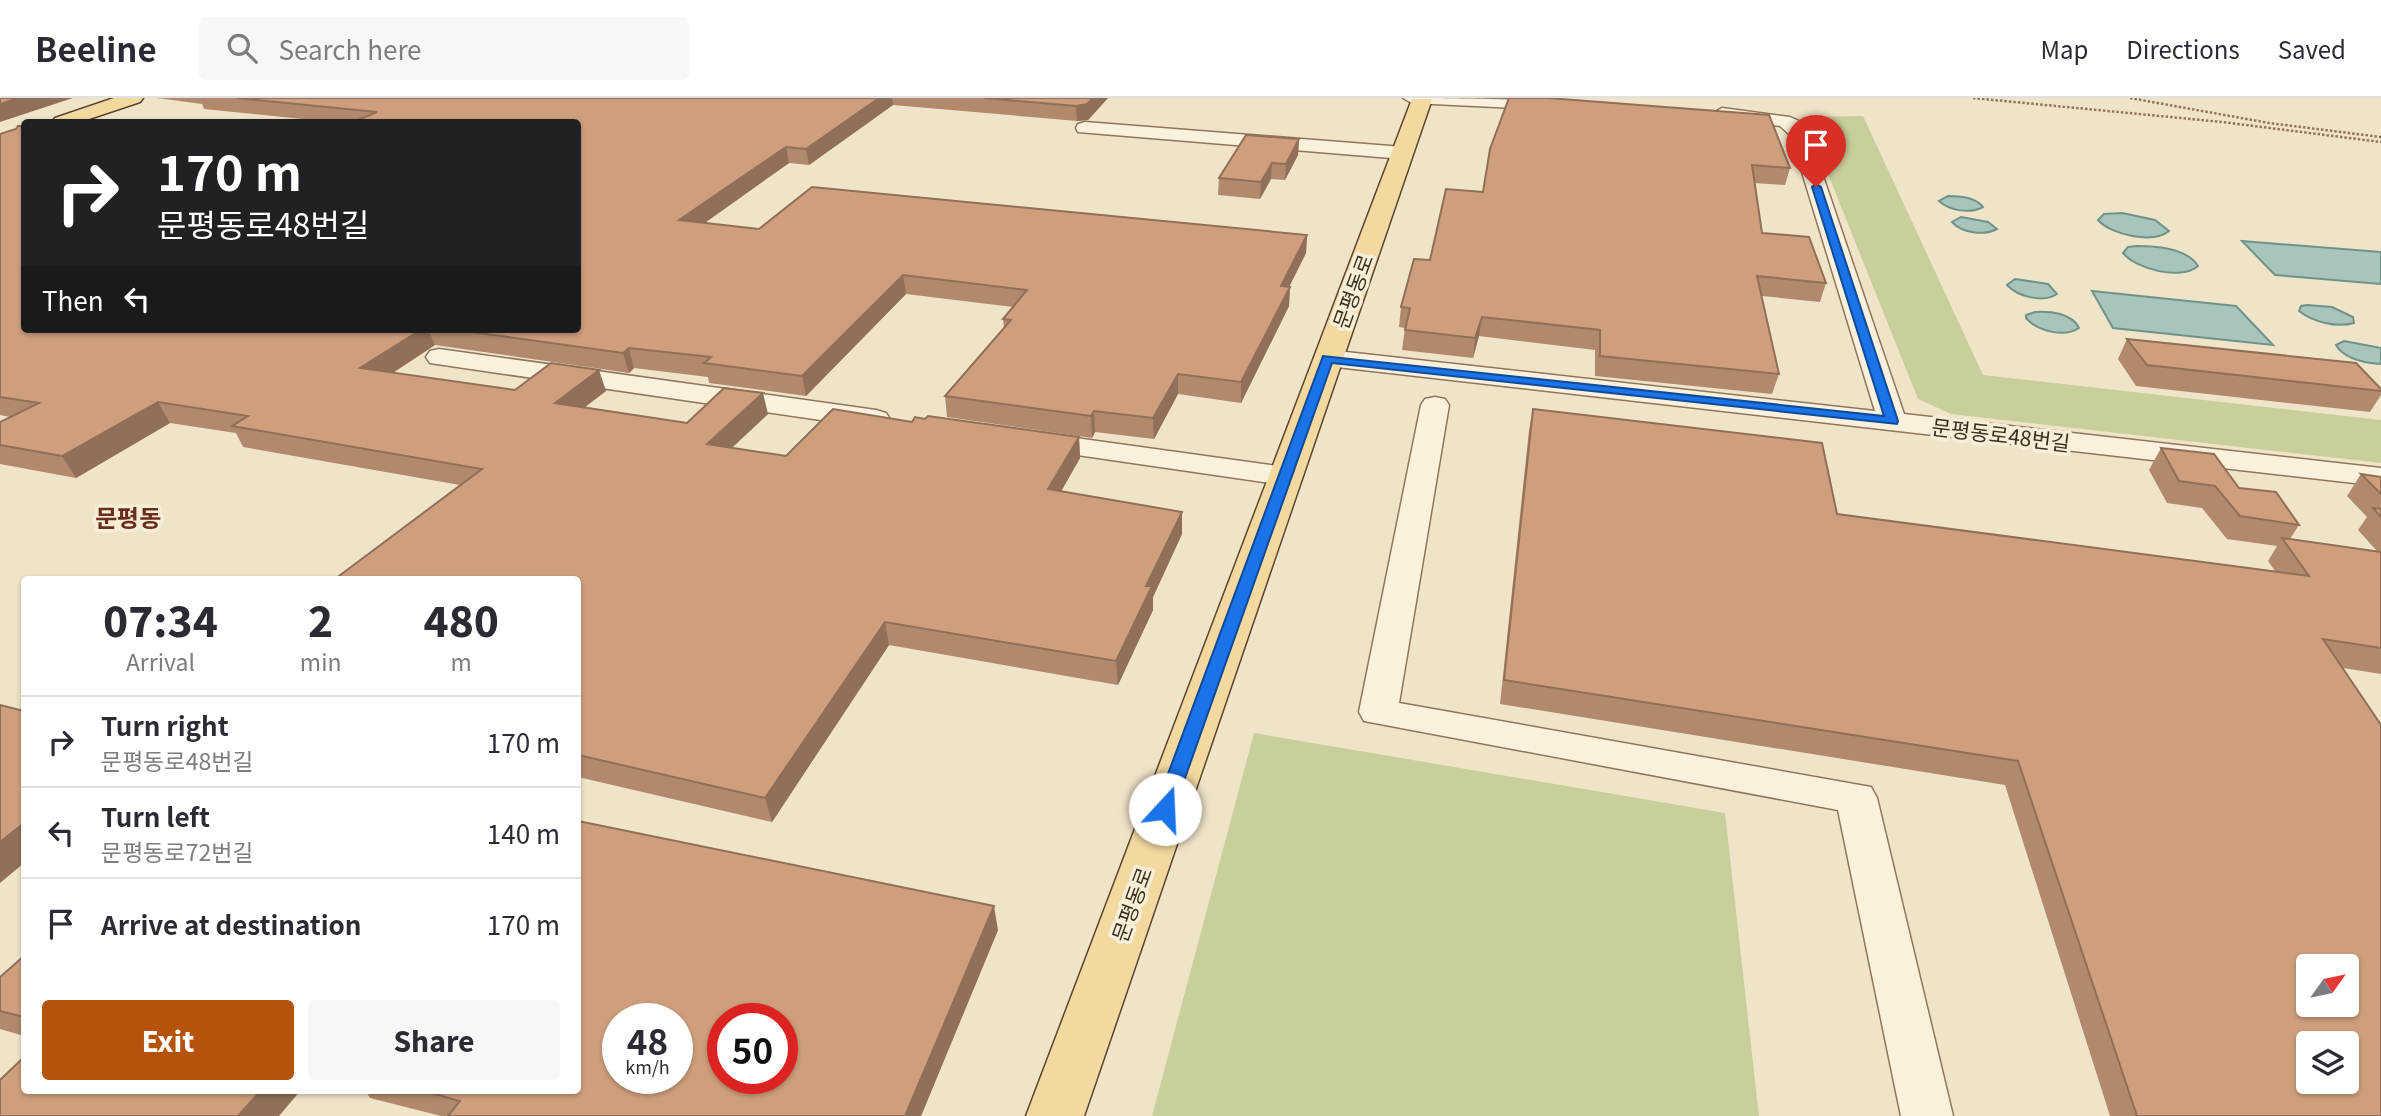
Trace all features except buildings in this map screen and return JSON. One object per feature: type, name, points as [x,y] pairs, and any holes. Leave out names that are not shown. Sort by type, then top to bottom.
[{"type":"main road","points":[[71,119],[133,98]]},
{"type":"main road","name":"문평동로","points":[[1055,1116],[1284,476],[1403,153],[1417,99]]},
{"type":"street","points":[[1417,99],[1580,106]]},
{"type":"street","points":[[1706,112],[1784,121],[1793,125],[1800,135],[1892,421]]},
{"type":"street","points":[[1085,128],[1403,153]]},
{"type":"street","points":[[439,358],[896,422]]},
{"type":"street","name":"문평동로48번길","points":[[1328,358],[2381,477]]},
{"type":"street","points":[[1435,405],[1378,712],[1856,798],[1927,1116]]},
{"type":"street","points":[[1007,437],[1284,476]]},
{"type":"path","points":[[1973,98],[2381,139]]},
{"type":"path","points":[[2130,98],[2269,123],[2381,139]]},
{"type":"green space","points":[[1863,116],[1983,375],[2381,420],[2381,463],[1951,414],[1918,399],[1812,134],[1802,117]]},
{"type":"green space","points":[[1254,733],[1725,813],[1759,1116],[1152,1116]]},
{"type":"water","points":[[1948,196],[1972,199],[1983,207],[1966,211],[1954,209],[1939,201]]},
{"type":"water","points":[[2122,213],[2155,220],[2169,231],[2153,237],[2132,236],[2112,230],[2098,220],[2104,214]]},
{"type":"water","points":[[1961,217],[1988,222],[1997,229],[1980,233],[1967,231],[1952,222]]},
{"type":"water","points":[[2242,241],[2381,252],[2381,284],[2275,275]]},
{"type":"water","points":[[2128,247],[2179,252],[2198,266],[2181,273],[2148,268],[2123,253]]},
{"type":"water","points":[[2015,279],[2048,284],[2057,294],[2045,298],[2024,295],[2007,285]]},
{"type":"water","points":[[2092,291],[2236,306],[2273,345],[2113,328]]},
{"type":"water","points":[[2301,306],[2332,307],[2353,317],[2354,323],[2340,325],[2318,321],[2299,311]]},
{"type":"water","points":[[2035,312],[2066,316],[2079,328],[2059,333],[2044,330],[2026,318],[2026,315]]},
{"type":"water","points":[[2344,341],[2381,348],[2381,364],[2344,354],[2336,345]]},
{"type":"district","name":"문평동","points":[[128,516]]},
{"type":"route","points":[[1165,809],[1328,358],[1892,421],[1816,187]]}]
